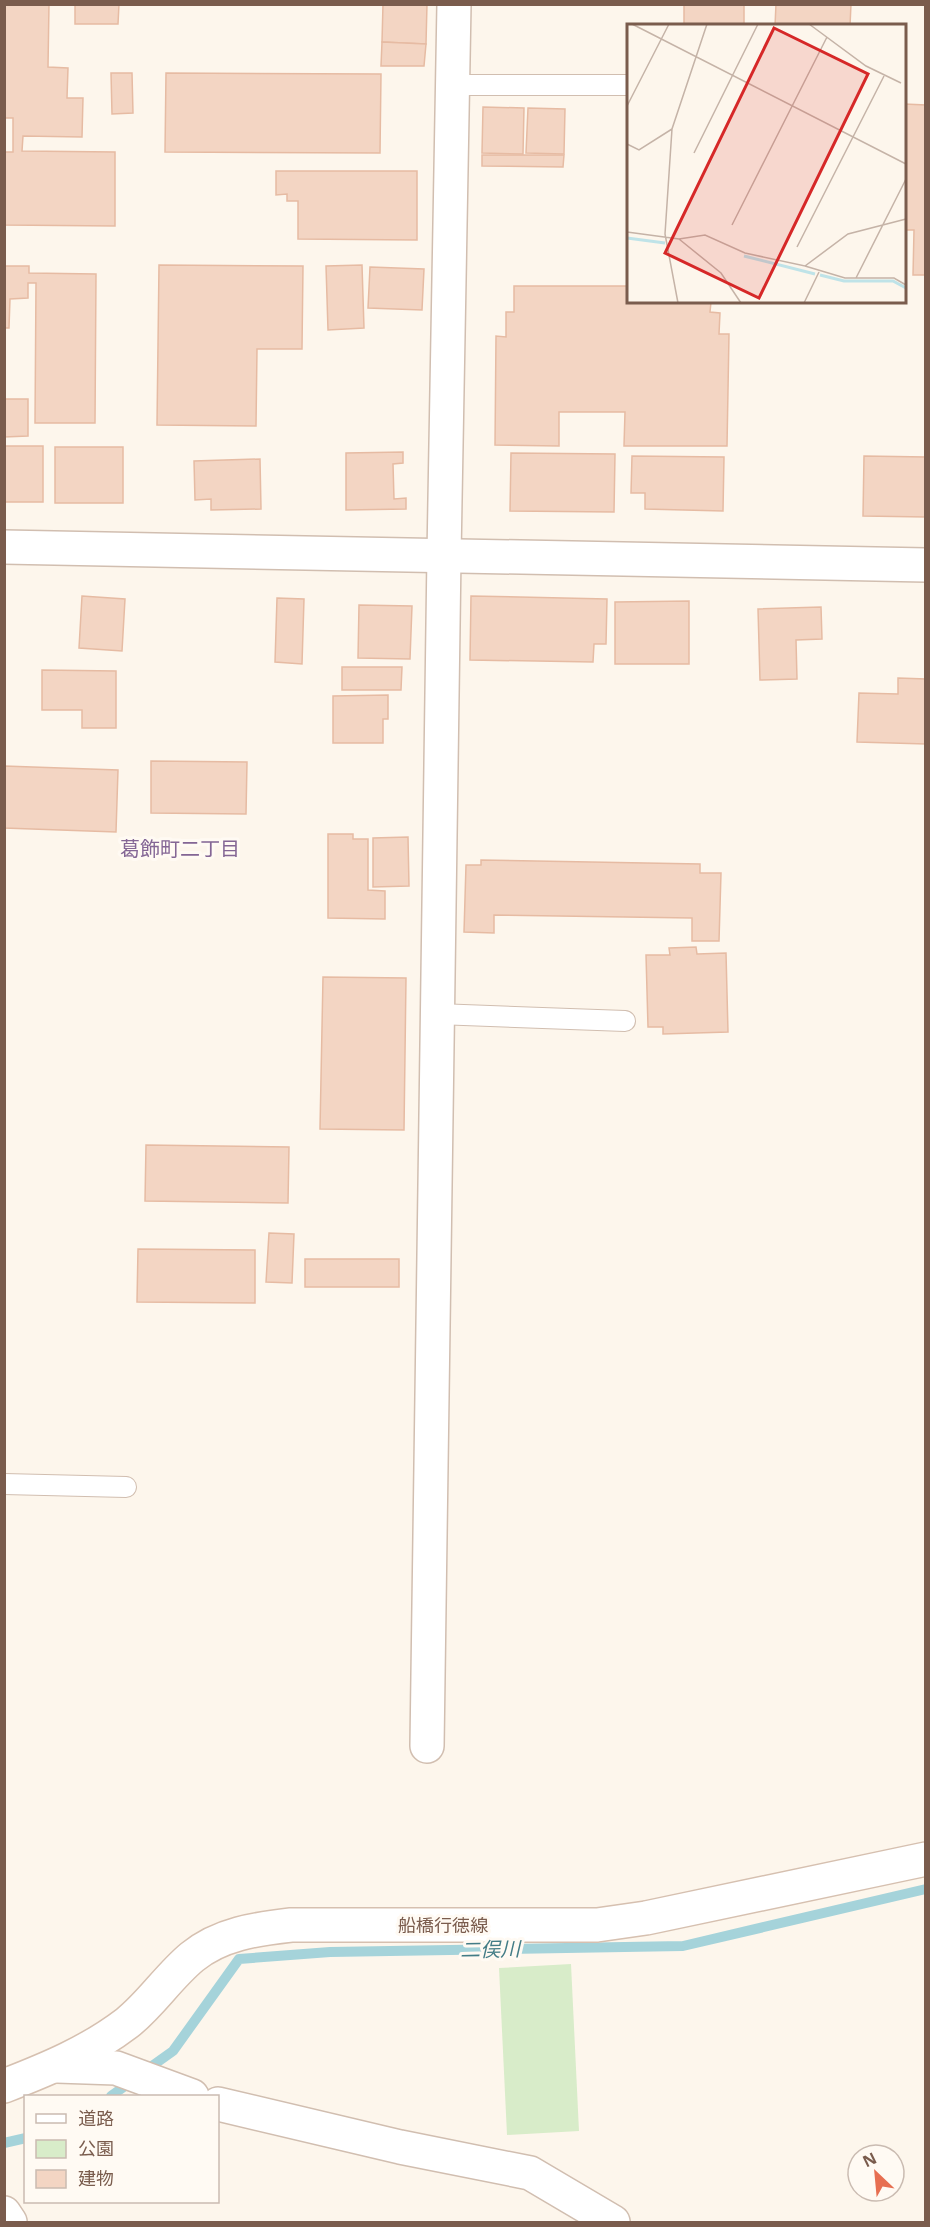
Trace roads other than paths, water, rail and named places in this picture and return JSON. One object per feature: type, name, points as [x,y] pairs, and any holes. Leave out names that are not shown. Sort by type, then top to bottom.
[{"type":"street","points":[[427,1746],[454,4]]},
{"type":"street","points":[[4,547],[926,565]]},
{"type":"street","name":"船橋行徳線","points":[[4,2086],[57,2066],[100,2042],[129,2021],[192,1957],[217,1942],[248,1930],[291,1925],[597,1925],[646,1918],[926,1860]]},
{"type":"street","points":[[57,2066],[116,2068],[187,2095]]},
{"type":"street","points":[[219,2104],[400,2147],[530,2173],[613,2223]]},
{"type":"street","points":[[4,2213],[10,2223]]},
{"type":"lane","points":[[453,84],[627,85]]},
{"type":"lane","points":[[437,1014],[625,1021]]},
{"type":"lane","points":[[4,1484],[126,1487]]},
{"type":"waterway","name":"二俣川","points":[[145,2071],[173,2051],[239,1959],[330,1952],[683,1946],[926,1889]]},
{"type":"waterway","name":"二俣川","points":[[112,2095],[132,2081]]},
{"type":"waterway","name":"二俣川","points":[[4,2143],[24,2138]]},
{"type":"district","name":"葛飾町二丁目","points":[[180,848]]}]
